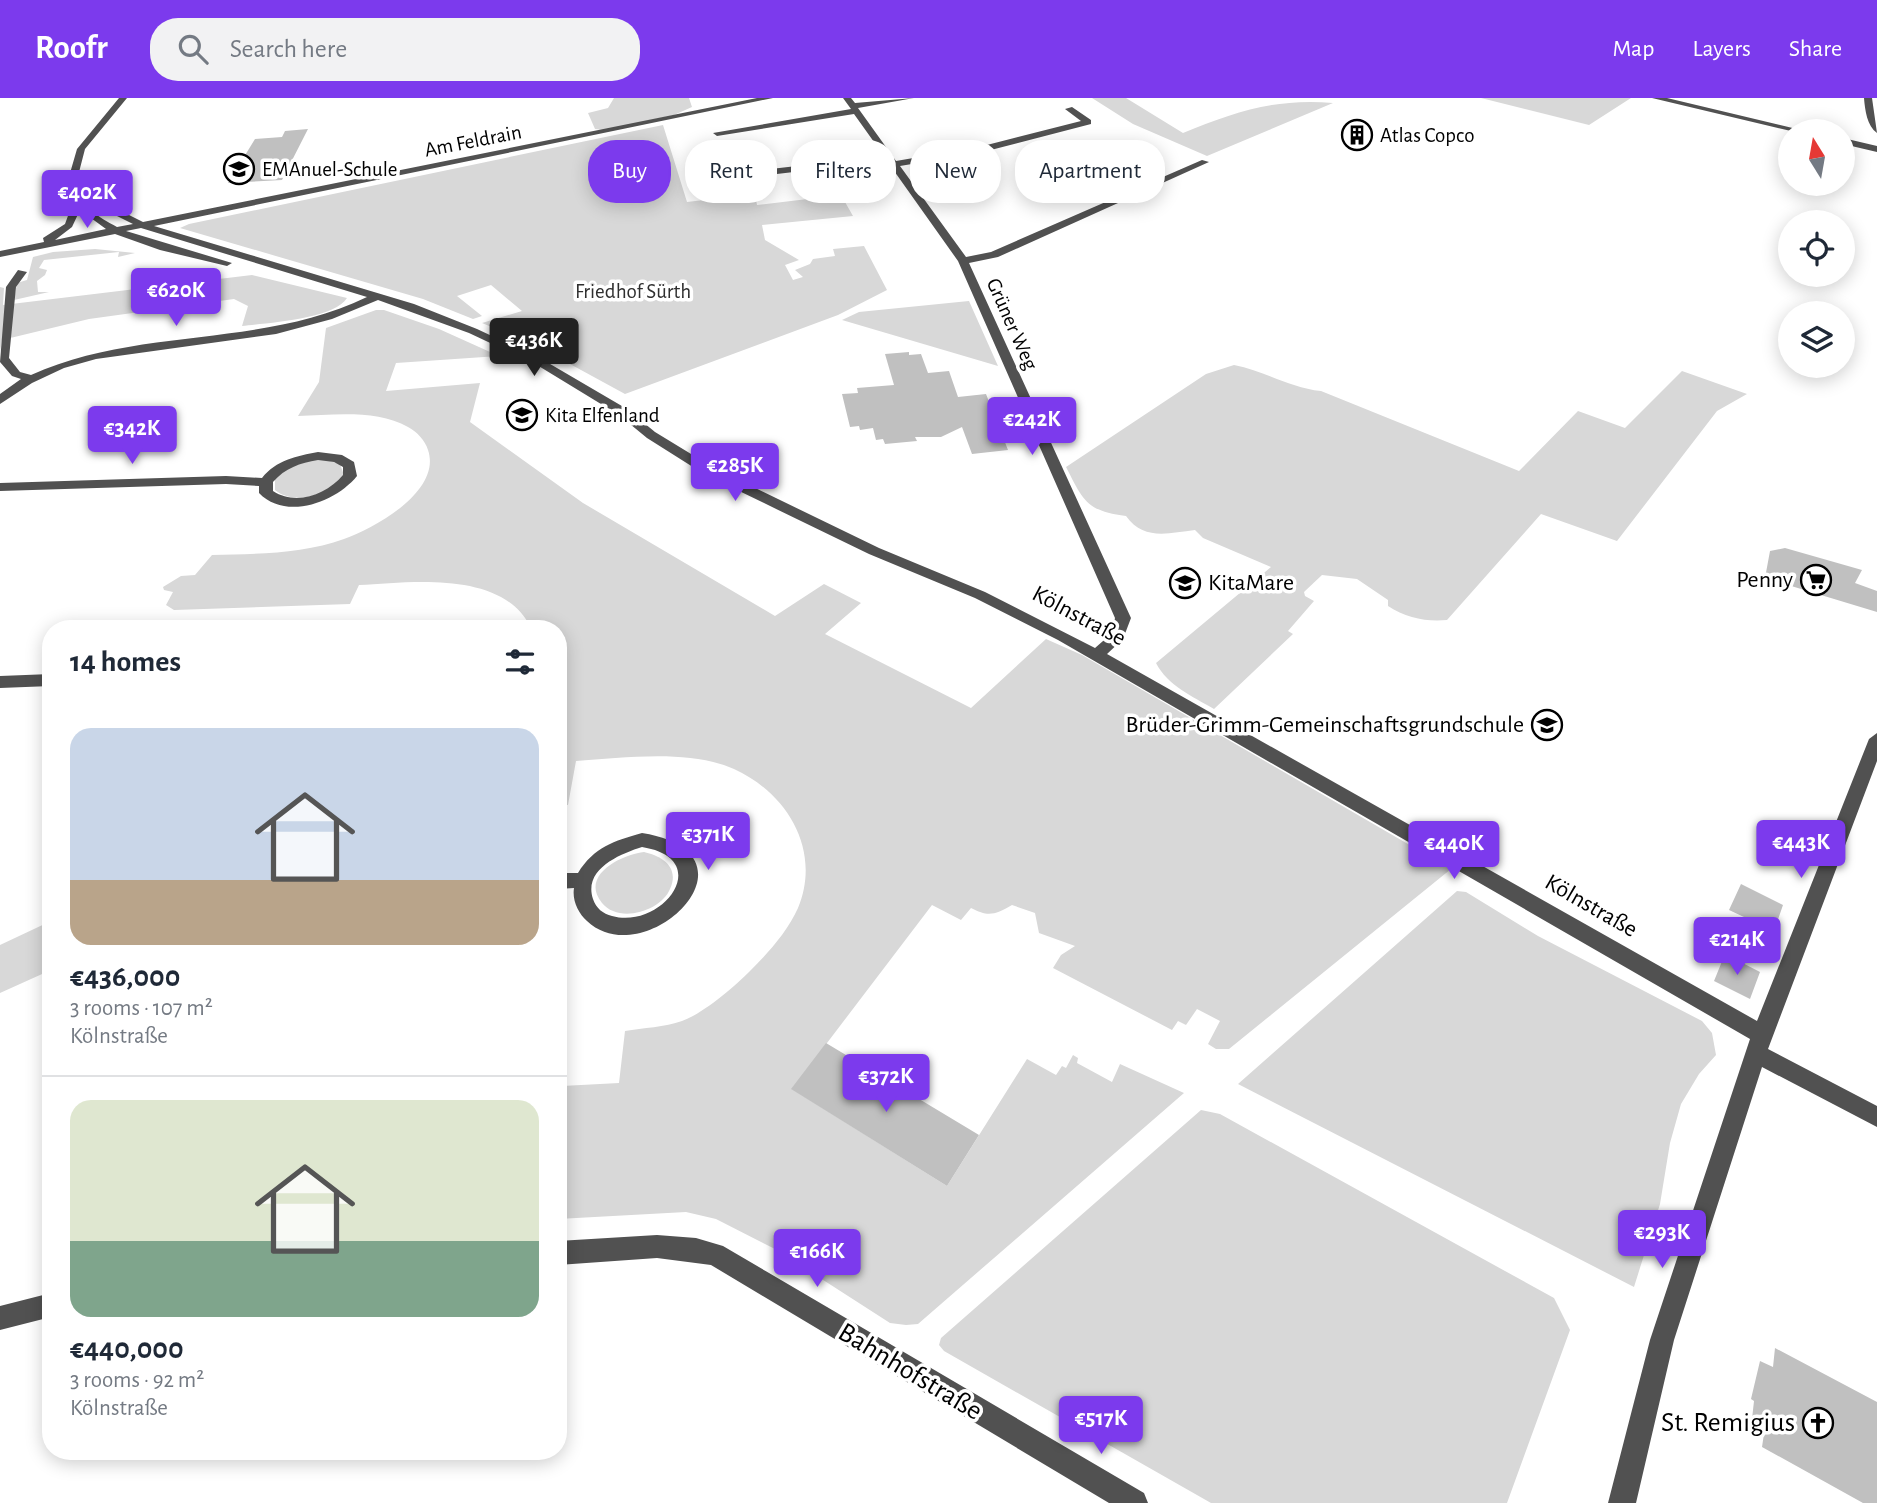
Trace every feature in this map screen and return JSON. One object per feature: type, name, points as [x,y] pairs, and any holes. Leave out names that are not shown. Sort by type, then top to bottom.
[{"type":"street","points":[[25,249],[65,230],[75,220],[78,202],[72,193],[81,149],[123,98]]},
{"type":"street","name":"Am Feldrain","points":[[47,246],[768,98]]},
{"type":"street","points":[[718,133],[852,105],[910,98]]},
{"type":"street","points":[[1656,98],[1778,126]]},
{"type":"street","points":[[1868,98],[1870,113],[1877,130]]},
{"type":"street","name":"Grüner Weg","points":[[852,105],[877,140]]},
{"type":"street","points":[[896,160],[983,149],[1088,122],[1069,109]]},
{"type":"street","points":[[1855,144],[1877,149]]},
{"type":"street","points":[[963,261],[994,256],[1205,162]]},
{"type":"street","name":"Grüner Weg","points":[[896,167],[963,261],[1123,618],[1121,631],[1114,642],[1097,654]]},
{"type":"street","name":"Kölnstraße","points":[[74,177],[110,209],[144,226],[377,296],[463,327],[527,356],[623,412],[651,435],[709,471],[874,551],[980,595],[1097,654],[1760,1044],[1877,1117]]},
{"type":"street","name":"Kölnstraße","points":[[78,202],[117,231],[150,245],[351,288]]},
{"type":"street","points":[[0,254],[47,246],[150,245]]},
{"type":"street","points":[[22,272],[13,282],[3,358],[5,364],[16,374],[29,378]]},
{"type":"street","points":[[0,283],[13,282]]},
{"type":"street","points":[[0,400],[29,378],[97,355],[302,326],[343,312],[377,296]]},
{"type":"street","points":[[0,487],[226,480],[266,482],[285,465],[318,456],[345,461],[351,470],[350,476],[339,488],[320,497],[298,502],[271,497],[266,493],[266,482]]},
{"type":"street","points":[[0,682],[42,680]]},
{"type":"street","points":[[1622,1503],[1662,1340],[1760,1044],[1877,739]]},
{"type":"street","points":[[642,840],[670,846],[680,854],[686,864],[688,876],[686,889],[679,901],[667,912],[652,920],[628,926],[604,923],[592,915],[584,905],[582,880],[589,867],[605,852],[626,842],[642,840]]},
{"type":"street","points":[[567,881],[582,880]]},
{"type":"street","name":"Bahnhofstraße","points":[[567,1252],[669,1246],[692,1247],[715,1254],[1134,1503]]},
{"type":"street","points":[[0,1318],[42,1307]]},
{"type":"green space","points":[[614,98],[689,98],[692,107],[674,115],[604,130],[595,129],[588,113],[608,108]]},
{"type":"green space","points":[[1092,98],[1126,98],[1183,133],[1256,108],[1292,103],[1333,103],[1207,156],[1133,124]]},
{"type":"green space","points":[[1481,98],[1631,98],[1589,125]]},
{"type":"green space","points":[[663,125],[668,140],[591,140]]},
{"type":"green space","name":"Friedhof Sürth","points":[[588,141],[588,203],[671,203],[671,151],[685,203],[846,203],[853,216],[762,225],[765,240],[799,260],[785,265],[793,280],[803,277],[795,270],[810,264],[813,259],[835,256],[833,249],[864,246],[887,290],[838,315],[625,394],[537,346],[482,323],[522,311],[491,285],[457,296],[482,316],[473,319],[423,299],[180,228]]},
{"type":"green space","points":[[95,249],[135,253],[118,257],[119,252],[44,260],[39,268],[47,270],[37,281],[38,292],[49,292],[14,300],[17,283],[27,280],[33,257],[53,252]]},
{"type":"green space","points":[[252,275],[347,298],[329,311],[315,315],[242,326],[248,306],[234,299],[89,319],[2,340],[0,352],[0,287],[4,288],[3,305]]},
{"type":"green space","points":[[969,301],[998,366],[842,320],[859,312]]},
{"type":"green space","points":[[376,310],[384,310],[439,329],[499,356],[396,363],[386,391],[480,383],[470,422],[583,503],[775,616],[824,584],[861,603],[825,634],[971,708],[1046,639],[1082,655],[1451,869],[1229,1049],[1216,1049],[1208,1044],[1220,1021],[1197,1009],[1186,1025],[1178,1021],[1172,1030],[1053,968],[1061,955],[1075,946],[1039,933],[1035,913],[1012,905],[992,914],[971,908],[961,920],[932,905],[792,1089],[947,1186],[1027,1059],[1056,1075],[1062,1066],[1066,1068],[1073,1055],[1078,1058],[1077,1063],[1112,1082],[1120,1064],[1184,1093],[918,1324],[890,1323],[775,1249],[716,1219],[686,1212],[567,1219],[567,1086],[619,1083],[625,1031],[668,1025],[691,1017],[718,999],[764,957],[789,925],[798,908],[806,865],[802,845],[784,808],[753,779],[734,769],[697,759],[656,756],[576,761],[567,805],[567,620],[526,620],[518,609],[500,596],[479,588],[430,582],[359,585],[350,604],[174,610],[166,605],[173,592],[164,590],[163,587],[181,576],[195,575],[212,555],[312,548],[344,539],[388,517],[416,493],[425,480],[430,465],[427,446],[411,429],[396,421],[369,415],[298,416],[319,382],[326,328]]},
{"type":"green space","points":[[1234,365],[1299,387],[1321,391],[1519,471],[1578,411],[1625,428],[1682,371],[1747,394],[1717,411],[1617,541],[1541,514],[1447,620],[1424,620],[1409,616],[1388,606],[1388,600],[1357,579],[1322,575],[1304,592],[1305,596],[1314,601],[1288,631],[1293,634],[1214,709],[1174,684],[1156,663],[1271,567],[1203,538],[1195,530],[1157,534],[1141,529],[1126,516],[1102,511],[1082,496],[1066,467],[1206,374]]},
{"type":"green space","points":[[323,459],[340,464],[344,475],[330,488],[312,496],[292,497],[275,490],[275,478],[290,467]]},
{"type":"green space","points":[[644,852],[657,856],[671,869],[673,874],[670,889],[665,897],[649,909],[629,914],[609,909],[596,893],[600,875],[615,862]]},
{"type":"green space","points":[[1457,891],[1466,892],[1538,936],[1702,1021],[1712,1033],[1716,1055],[1699,1074],[1681,1104],[1670,1143],[1660,1204],[1634,1287],[1238,1084]]},
{"type":"green space","points":[[42,925],[42,974],[0,993],[0,945]]},
{"type":"green space","points":[[1201,1110],[1220,1114],[1554,1298],[1570,1330],[1507,1503],[1211,1503],[944,1351],[939,1345],[941,1338]]},
{"type":"building","points":[[308,129],[282,180],[228,183],[255,139],[282,137],[285,131]]},
{"type":"building","points":[[909,352],[909,355],[921,354],[928,373],[949,371],[958,397],[986,394],[1008,450],[972,454],[962,427],[941,437],[915,437],[917,441],[885,444],[883,439],[876,440],[873,428],[860,430],[859,426],[850,427],[842,394],[858,393],[857,388],[894,385],[885,354]]},
{"type":"building","name":"Penny","points":[[1785,548],[1862,570],[1855,583],[1877,591],[1877,612],[1765,578],[1770,551]]},
{"type":"building","points":[[1741,884],[1783,905],[1774,931],[1729,910]]},
{"type":"building","points":[[1725,954],[1760,972],[1750,999],[1714,981]]},
{"type":"building","points":[[826,1043],[979,1135],[947,1186],[791,1089]]},
{"type":"building","name":"St. Remigius","points":[[1775,1348],[1877,1402],[1877,1503],[1863,1503],[1762,1447],[1765,1427],[1752,1419],[1754,1401],[1751,1399],[1760,1361],[1773,1367]]},
{"type":"place","name":"Atlas Copco","points":[[1357,135]]},
{"type":"place","name":"EMAnuel-Schule","points":[[239,169]]},
{"type":"place","name":"Kita Elfenland","points":[[522,415]]},
{"type":"place","name":"Penny","points":[[1816,580]]},
{"type":"place","name":"KitaMare","points":[[1185,583]]},
{"type":"place","name":"Brüder-Grimm-Gemeinschaftsgrundschule","points":[[1547,725]]},
{"type":"place","name":"St. Remigius","points":[[1818,1423]]}]
